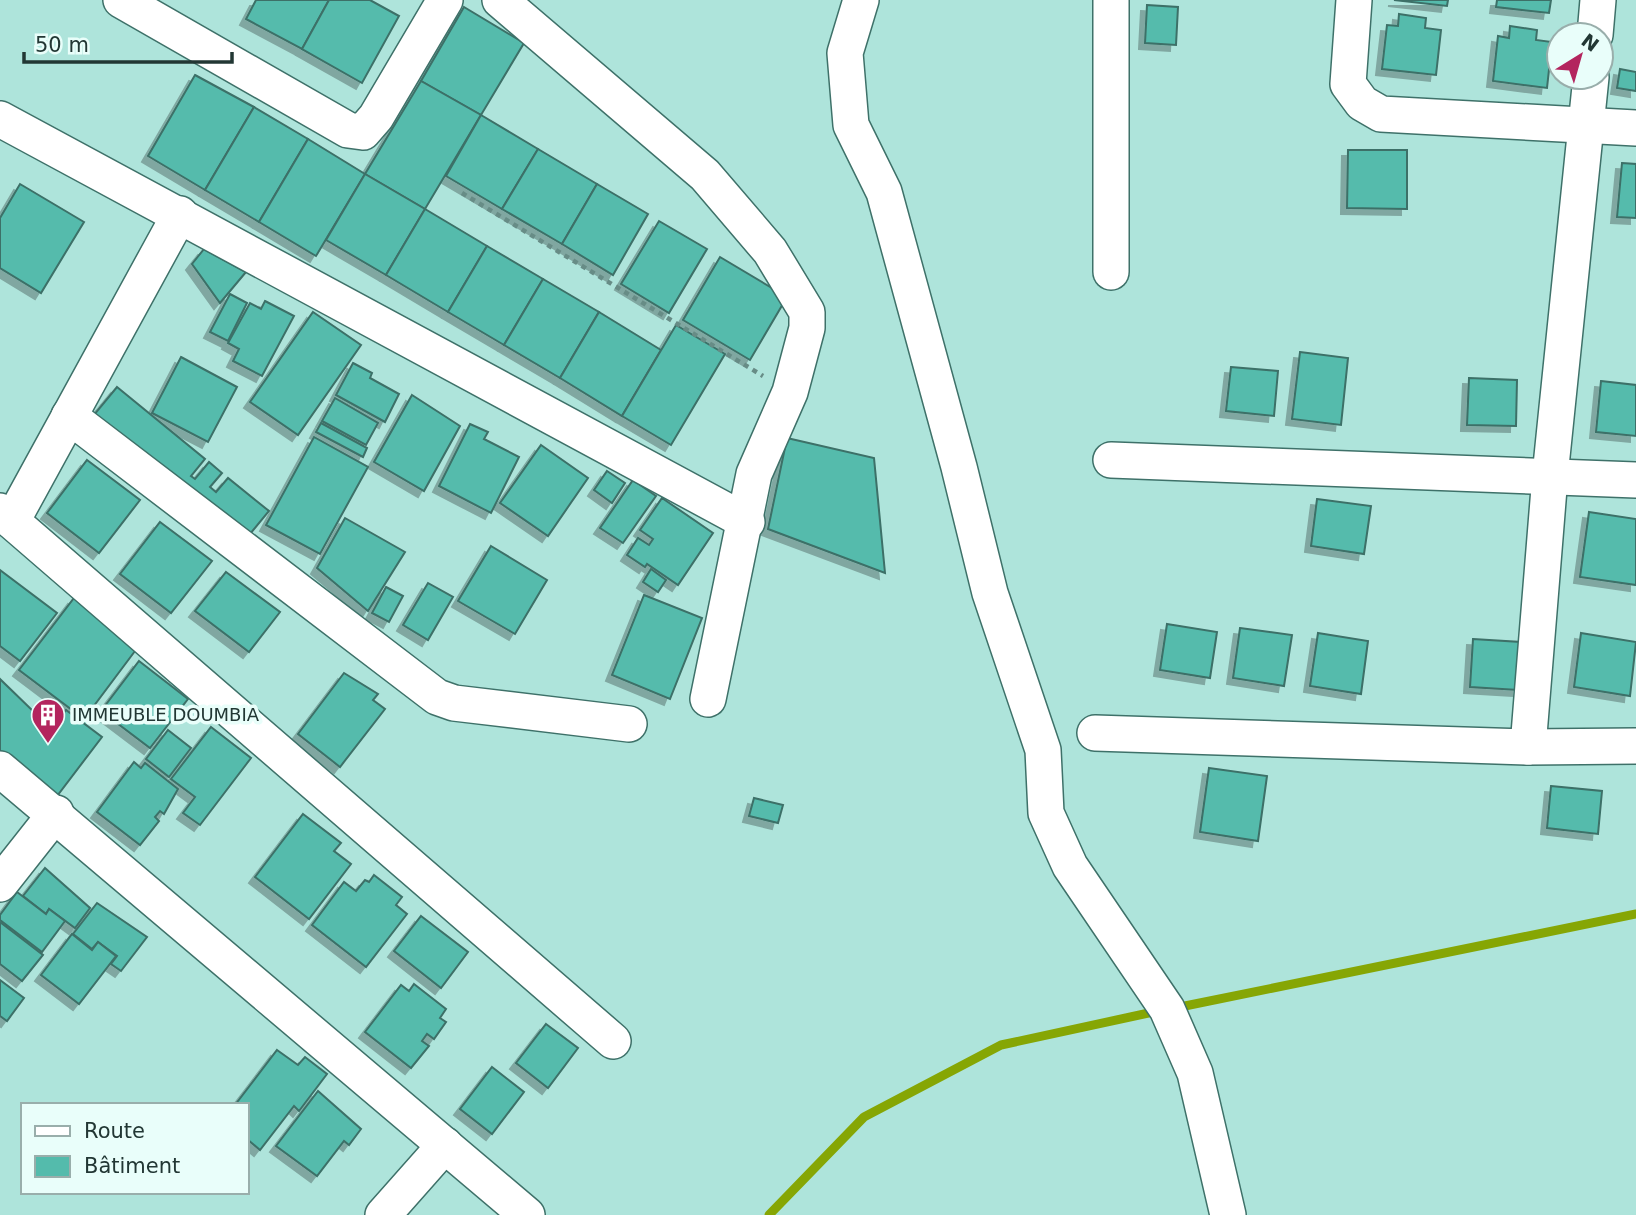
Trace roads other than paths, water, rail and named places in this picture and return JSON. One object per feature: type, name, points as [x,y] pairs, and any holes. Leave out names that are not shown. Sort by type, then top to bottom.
[{"type":"street","points":[[121,0],[348,130],[363,132],[376,117],[445,0]]},
{"type":"street","points":[[500,0],[705,175],[770,251],[807,312],[807,328],[790,392],[754,474],[747,522],[708,699]]},
{"type":"street","points":[[861,0],[845,53],[850,125],[884,192],[959,467],[990,593],[1043,750],[1046,813],[1070,866],[1167,1009],[1195,1073],[1228,1215]]},
{"type":"street","points":[[1111,0],[1111,272]]},
{"type":"street","points":[[1354,0],[1348,84],[1362,103],[1381,114],[1636,128]]},
{"type":"street","points":[[1596,21],[1598,0]]},
{"type":"street","points":[[1528,747],[1550,477],[1590,91]]},
{"type":"street","points":[[0,119],[747,522]]},
{"type":"street","points":[[180,214],[69,416],[6,516],[613,1041]]},
{"type":"street","points":[[69,416],[437,698],[454,703],[629,724]]},
{"type":"street","points":[[1111,460],[1636,480]]},
{"type":"street","points":[[1096,733],[1528,747],[1636,746]]},
{"type":"street","points":[[0,769],[56,813],[527,1215]]},
{"type":"street","points":[[0,884],[56,813]]},
{"type":"street","points":[[383,1215],[444,1145]]},
{"type":"waterway","points":[[1175,1008],[1636,914]]},
{"type":"waterway","points":[[769,1215],[864,1117],[1001,1045],[1158,1011]]},
{"type":"place","name":"IMMEUBLE DOUMBIA","points":[[48,745]]}]
